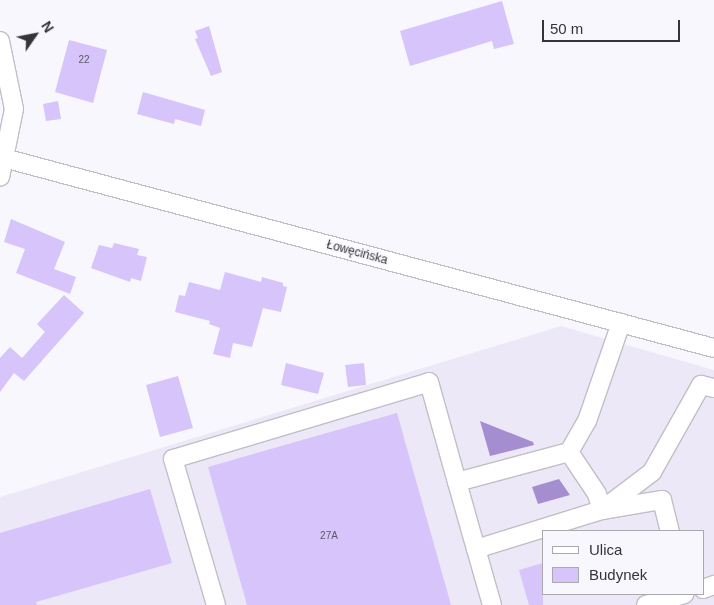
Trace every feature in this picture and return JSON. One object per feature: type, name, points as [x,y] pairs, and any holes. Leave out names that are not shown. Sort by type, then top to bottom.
[{"type":"street","points":[[0,41],[14,109],[0,177]]},
{"type":"street","name":"Łowęcińska","points":[[3,158],[714,348]]},
{"type":"street","points":[[457,482],[569,452],[587,421],[621,323]]},
{"type":"street","points":[[216,605],[173,458],[429,382],[492,605]]},
{"type":"street","points":[[602,510],[652,472],[701,384],[714,388]]},
{"type":"street","points":[[569,452],[597,494],[602,510]]},
{"type":"street","points":[[476,549],[602,510],[662,500],[670,530]]},
{"type":"street","points":[[646,605],[681,595]]},
{"type":"shaded area","points":[[561,326],[714,370],[714,605],[0,605],[0,497]]},
{"type":"shaded area","points":[[480,421],[533,442],[534,445],[490,456]]},
{"type":"shaded area","points":[[559,479],[570,495],[538,504],[532,487]]},
{"type":"building","points":[[502,1],[514,44],[494,49],[492,41],[410,66],[400,31]]},
{"type":"building","points":[[209,26],[222,72],[211,76],[195,39],[198,38],[195,31]]},
{"type":"building","points":[[69,40],[107,50],[93,103],[55,92]]},
{"type":"building","points":[[143,92],[205,110],[201,126],[175,119],[174,124],[137,114]]},
{"type":"building","points":[[58,101],[61,119],[46,121],[43,104]]},
{"type":"building","points":[[11,219],[65,242],[54,269],[76,277],[70,294],[16,273],[25,249],[4,242]]},
{"type":"building","points":[[114,243],[139,249],[137,255],[147,257],[141,281],[131,278],[130,282],[91,268],[99,245],[112,248]]},
{"type":"building","points":[[225,272],[261,282],[262,277],[283,283],[283,286],[287,287],[281,312],[263,308],[252,347],[233,343],[230,358],[213,354],[220,328],[209,324],[210,321],[175,312],[179,295],[185,296],[189,282],[220,290]]},
{"type":"building","points":[[64,295],[84,313],[24,381],[14,373],[0,392],[0,358],[10,347],[22,358],[45,332],[37,324]]},
{"type":"building","points":[[286,363],[324,373],[318,394],[281,385]]},
{"type":"building","points":[[364,363],[366,385],[348,387],[345,365]]},
{"type":"building","points":[[178,376],[193,428],[160,437],[146,385]]},
{"type":"building","points":[[397,413],[451,605],[247,605],[208,467]]},
{"type":"building","points":[[150,489],[172,563],[36,602],[37,605],[0,605],[0,533]]},
{"type":"building","points":[[542,563],[543,605],[529,605],[519,570]]}]
